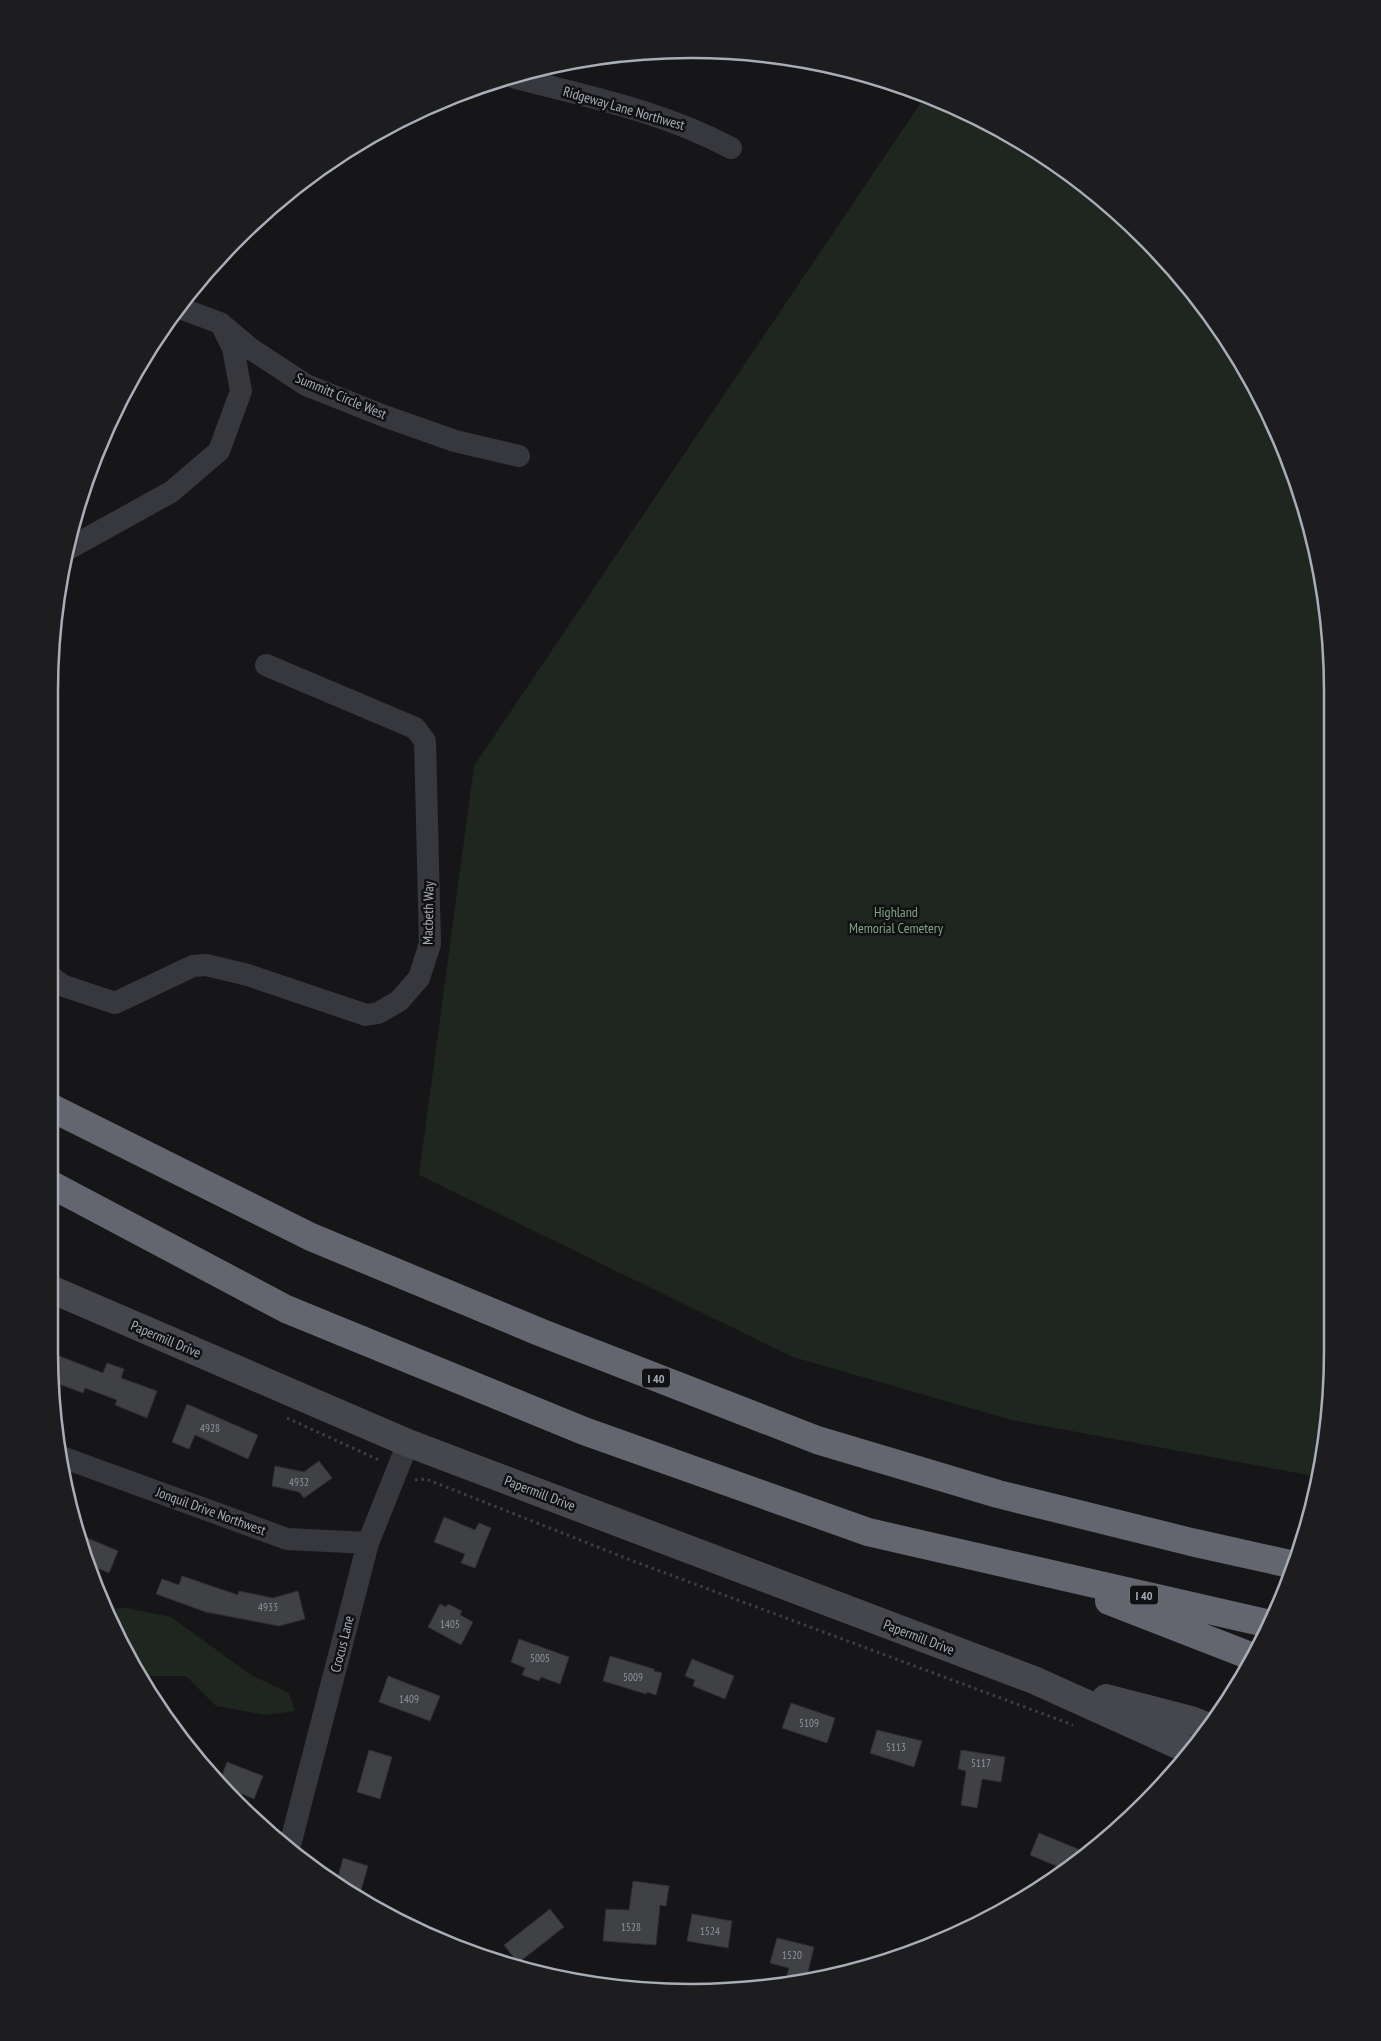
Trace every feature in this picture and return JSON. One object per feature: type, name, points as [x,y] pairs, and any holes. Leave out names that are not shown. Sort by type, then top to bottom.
[{"type":"highway","name":"I 40","points":[[57,1110],[312,1237],[542,1333],[817,1440],[998,1494],[1191,1542],[1286,1563]]},
{"type":"highway","name":"I 40","points":[[57,1188],[286,1309],[584,1431],[868,1532],[1262,1622]]},
{"type":"highway","points":[[1019,1567],[1246,1654]]},
{"type":"main road","name":"Papermill Drive","points":[[57,1292],[408,1443],[1034,1680],[1183,1747]]},
{"type":"main road","name":"Papermill Drive","points":[[1034,1680],[1201,1724]]},
{"type":"street","name":"Ridgeway Lane Northwest","points":[[524,80],[654,114],[700,131],[731,148]]},
{"type":"street","name":"Summitt Circle West","points":[[185,310],[220,323],[251,349],[306,385],[384,416],[455,441],[519,456]]},
{"type":"street","points":[[75,545],[171,492],[219,451],[241,391],[233,348],[220,323]]},
{"type":"street","name":"Macbeth Way","points":[[57,981],[64,986],[115,1003],[193,966],[206,965],[248,975],[366,1016],[378,1013],[399,1001],[419,978],[430,944],[425,741],[415,728],[266,666]]},
{"type":"street","name":"Crocus Lane","points":[[291,1841],[368,1543],[408,1443]]},
{"type":"street","name":"Jonquil Drive Northwest","points":[[67,1459],[287,1539],[368,1543]]},
{"type":"green space","name":"Highland Memorial Cemetery","points":[[922,102],[1007,142],[1076,188],[1108,215],[1138,243],[1193,305],[1239,374],[1275,448],[1290,487],[1302,527],[1318,608],[1324,690],[1324,1350],[1318,1433],[1311,1475],[1012,1420],[793,1357],[419,1175],[474,766]]},
{"type":"green space","points":[[126,1608],[171,1617],[251,1675],[289,1693],[295,1711],[265,1715],[216,1706],[186,1676],[148,1676],[113,1609]]},
{"type":"building","points":[[57,1355],[103,1373],[107,1363],[124,1369],[121,1378],[157,1391],[147,1418],[115,1405],[117,1400],[85,1388],[83,1393],[59,1384]]},
{"type":"building","points":[[187,1404],[258,1435],[248,1459],[195,1435],[189,1449],[172,1442]]},
{"type":"building","points":[[319,1461],[332,1478],[304,1498],[299,1492],[272,1486],[275,1466],[304,1472]]},
{"type":"building","points":[[444,1517],[475,1530],[479,1523],[491,1528],[475,1568],[461,1563],[465,1554],[434,1542]]},
{"type":"building","points":[[86,1537],[118,1551],[109,1573],[96,1567]]},
{"type":"building","points":[[182,1576],[238,1595],[239,1591],[273,1598],[298,1591],[305,1619],[279,1626],[206,1612],[156,1594],[162,1579],[179,1585]]},
{"type":"building","points":[[440,1604],[446,1607],[448,1604],[462,1611],[460,1615],[473,1622],[461,1645],[428,1627]]},
{"type":"building","points":[[519,1639],[569,1657],[560,1684],[541,1677],[539,1681],[522,1675],[525,1668],[511,1662]]},
{"type":"building","points":[[610,1656],[662,1673],[656,1695],[647,1692],[646,1694],[603,1681]]},
{"type":"building","points":[[692,1659],[734,1676],[725,1699],[693,1686],[695,1680],[685,1676]]},
{"type":"building","points":[[388,1676],[440,1696],[430,1721],[379,1702]]},
{"type":"building","points":[[791,1703],[835,1718],[827,1743],[782,1728]]},
{"type":"building","points":[[877,1730],[922,1741],[914,1767],[870,1753]]},
{"type":"building","points":[[369,1750],[392,1757],[380,1799],[357,1792]]},
{"type":"building","points":[[961,1750],[1005,1757],[1001,1782],[982,1779],[977,1808],[961,1805],[966,1771],[958,1769]]},
{"type":"building","points":[[227,1762],[263,1776],[254,1799],[237,1792],[222,1776]]},
{"type":"building","points":[[1039,1833],[1080,1850],[1057,1866],[1030,1855]]},
{"type":"building","points":[[343,1858],[368,1866],[361,1891],[338,1876]]},
{"type":"building","points":[[633,1881],[669,1886],[666,1906],[660,1905],[656,1945],[603,1941],[606,1909],[629,1910]]},
{"type":"building","points":[[550,1909],[564,1927],[521,1960],[514,1958],[504,1945]]},
{"type":"building","points":[[692,1914],[732,1921],[728,1948],[687,1941]]},
{"type":"building","points":[[777,1938],[814,1947],[808,1972],[788,1975],[789,1968],[770,1963]]}]
